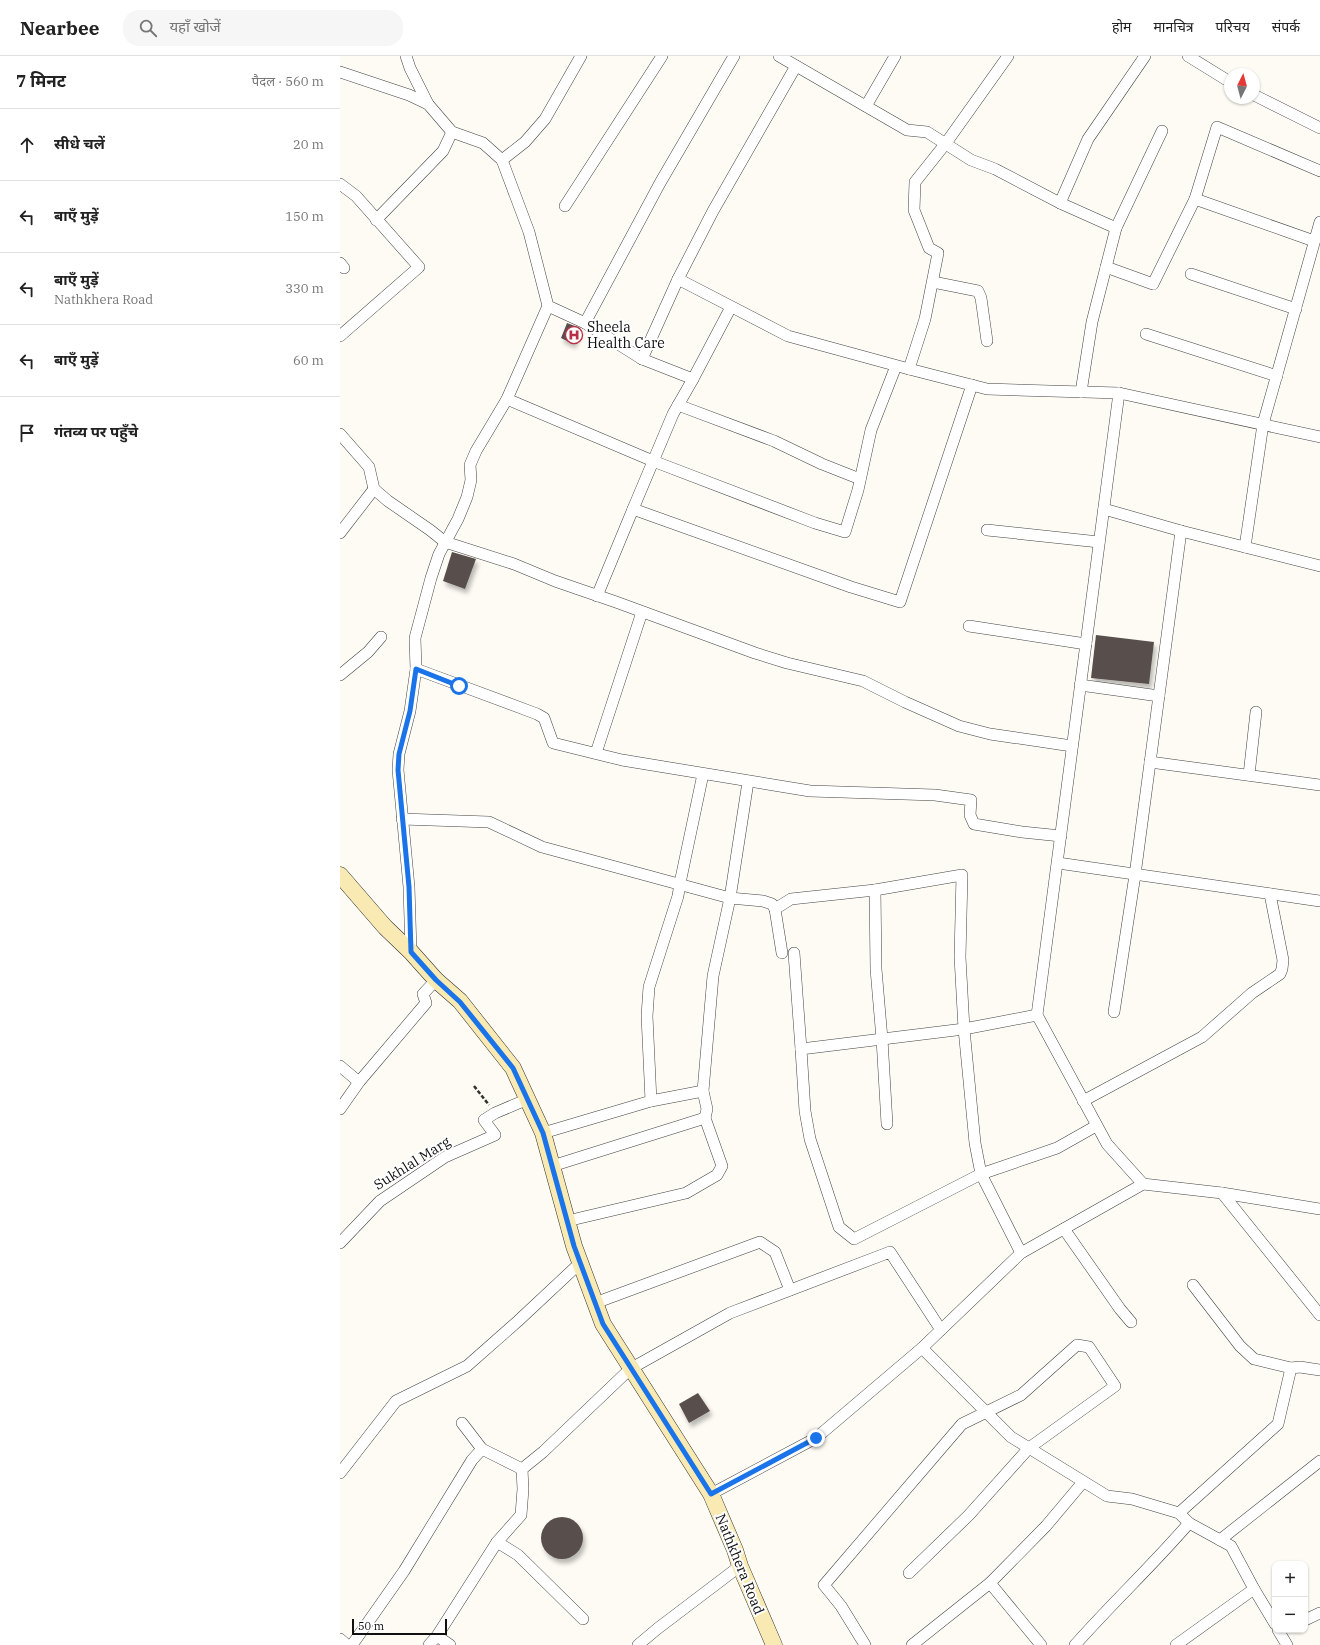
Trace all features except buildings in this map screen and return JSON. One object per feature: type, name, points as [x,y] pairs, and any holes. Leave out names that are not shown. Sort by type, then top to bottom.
[{"type":"street","points":[[406,56],[410,68],[428,104],[452,132],[483,143],[502,160],[529,232],[548,306],[507,399],[476,451],[470,465],[471,480],[467,496],[458,519],[445,542],[431,578],[415,638],[416,669],[410,711],[399,754],[398,770],[409,887],[411,952]]},
{"type":"street","points":[[502,160],[525,142],[545,119],[580,56]]},
{"type":"street","points":[[584,323],[664,177],[734,56]]},
{"type":"street","points":[[779,56],[907,130],[927,132],[971,160],[995,169],[1060,203],[1116,228]]},
{"type":"street","points":[[866,106],[895,56]]},
{"type":"street","points":[[909,370],[925,320],[938,253],[929,248],[914,210],[915,182],[946,143],[1008,56]]},
{"type":"street","points":[[1060,203],[1088,139],[1146,56]]},
{"type":"street","points":[[1188,56],[1224,78]]},
{"type":"street","points":[[565,206],[658,57]]},
{"type":"street","points":[[642,359],[678,279],[713,211],[796,66]]},
{"type":"street","points":[[340,72],[409,95],[428,104]]},
{"type":"street","points":[[1260,98],[1320,128]]},
{"type":"street","points":[[1106,267],[1153,284],[1195,199],[1217,127],[1320,171]]},
{"type":"street","points":[[1081,392],[1092,322],[1116,228],[1162,131]]},
{"type":"street","points":[[376,220],[443,151],[452,132]]},
{"type":"street","points":[[340,184],[356,196],[419,267],[340,336]]},
{"type":"street","points":[[1195,199],[1314,241]]},
{"type":"street","points":[[1246,548],[1263,424],[1320,222]]},
{"type":"street","points":[[1192,274],[1296,309]]},
{"type":"street","points":[[678,279],[788,336],[909,370],[987,388],[1119,393],[1320,437]]},
{"type":"street","points":[[932,282],[978,291],[981,298],[987,341]]},
{"type":"street","points":[[548,306],[584,323],[642,359],[693,379]]},
{"type":"street","points":[[597,596],[678,405],[731,306]]},
{"type":"street","points":[[1146,334],[1277,376]]},
{"type":"street","points":[[507,399],[653,461],[815,523],[845,532],[860,479],[871,430],[896,366]]},
{"type":"street","points":[[633,510],[851,587],[900,602],[972,385]]},
{"type":"street","points":[[1119,393],[1037,1015],[1107,1144],[1143,1184]]},
{"type":"street","points":[[678,405],[774,441],[822,464],[860,479]]},
{"type":"street","points":[[340,434],[369,467],[374,489],[388,501],[445,542],[514,564],[555,581],[755,653],[787,663],[864,681],[905,702],[959,726],[990,734],[1072,746]]},
{"type":"street","points":[[340,533],[374,489]]},
{"type":"street","points":[[1104,509],[1181,531],[1320,566]]},
{"type":"street","points":[[987,530],[1099,542]]},
{"type":"street","points":[[1114,1012],[1135,874],[1181,531]]},
{"type":"street","points":[[596,753],[642,612]]},
{"type":"street","points":[[969,626],[1086,644]]},
{"type":"street","points":[[340,675],[368,652],[381,637]]},
{"type":"street","points":[[416,669],[537,714],[544,718],[553,743],[622,760],[810,792],[936,795],[971,800],[970,816],[974,824],[1022,832],[1061,836]]},
{"type":"street","points":[[1080,685],[1159,696]]},
{"type":"street","points":[[1249,776],[1256,712]]},
{"type":"street","points":[[1150,762],[1320,785]]},
{"type":"street","points":[[652,1101],[647,1016],[649,987],[678,896],[703,774]]},
{"type":"street","points":[[567,1221],[686,1192],[718,1175],[722,1166],[705,1118],[707,1109],[703,1091],[713,976],[730,898],[748,782]]},
{"type":"street","points":[[402,819],[488,822],[542,847],[680,883],[730,898],[763,901],[772,904],[775,909],[782,953]]},
{"type":"street","points":[[1058,863],[1320,901]]},
{"type":"street","points":[[775,909],[791,899],[875,890],[962,875],[960,957],[964,1029],[975,1143],[981,1174],[1021,1253]]},
{"type":"street","name":"Nathkhera Road","points":[[340,876],[385,927],[411,952],[436,980],[460,1002],[513,1068],[543,1133],[580,1263],[603,1324],[630,1369],[711,1494],[774,1645]]},
{"type":"street","points":[[875,890],[876,970],[887,1124]]},
{"type":"street","points":[[1083,1101],[1202,1037],[1252,993],[1280,974],[1283,960],[1270,894]]},
{"type":"street","points":[[794,953],[805,1112],[810,1140],[839,1227],[854,1239],[981,1174],[1057,1148],[1096,1126]]},
{"type":"street","points":[[340,1109],[359,1082],[426,1003],[423,994],[436,980]]},
{"type":"street","points":[[801,1049],[964,1029],[1037,1015]]},
{"type":"street","points":[[340,1066],[359,1082]]},
{"type":"street","points":[[543,1133],[652,1101],[703,1091]]},
{"type":"street","points":[[495,1113],[528,1099]]},
{"type":"street","name":"Sukhlal Marg","points":[[340,1243],[380,1201],[445,1157],[495,1135],[484,1120],[495,1113]]},
{"type":"street","points":[[552,1166],[705,1118]]},
{"type":"street","points":[[711,1494],[816,1438],[922,1348],[1021,1253],[1143,1184],[1222,1193],[1320,1209]]},
{"type":"street","points":[[1222,1193],[1320,1315]]},
{"type":"street","points":[[1064,1229],[1120,1309],[1131,1322]]},
{"type":"street","points":[[594,1303],[760,1242],[775,1252],[790,1290]]},
{"type":"street","points":[[522,1470],[630,1369],[730,1313],[890,1252],[941,1330]]},
{"type":"street","points":[[340,1473],[396,1401],[467,1366],[580,1263]]},
{"type":"street","points":[[1193,1285],[1240,1346],[1254,1359],[1291,1368],[1300,1367],[1320,1370]]},
{"type":"street","points":[[865,1645],[841,1606],[824,1585],[962,1424],[1021,1395],[1077,1345],[1089,1347],[1115,1386],[1030,1448],[969,1515],[909,1573]]},
{"type":"street","points":[[922,1348],[1011,1437],[1107,1496],[1132,1499],[1179,1513],[1189,1523],[1231,1546],[1254,1589],[1272,1618]]},
{"type":"street","points":[[1179,1513],[1278,1424],[1291,1368]]},
{"type":"street","points":[[462,1423],[482,1449],[522,1470]]},
{"type":"street","points":[[352,1645],[404,1571],[472,1460],[482,1449]]},
{"type":"street","points":[[1220,1540],[1320,1461]]},
{"type":"street","points":[[429,1645],[437,1636],[497,1542],[521,1515],[523,1489],[522,1470]]},
{"type":"street","points":[[912,1645],[990,1583],[1046,1526],[1083,1482]]},
{"type":"street","points":[[1075,1645],[1189,1523]]},
{"type":"street","points":[[497,1542],[518,1555],[583,1619]]},
{"type":"street","points":[[638,1645],[656,1629],[740,1566]]},
{"type":"street","points":[[990,1583],[1041,1645]]},
{"type":"street","points":[[1176,1645],[1254,1589]]},
{"type":"street","points":[[1308,1619],[1320,1613]]},
{"type":"street","points":[[1281,1633],[1288,1645]]},
{"type":"street","points":[[437,1636],[450,1645]]},
{"type":"street","points":[[340,1639],[348,1645]]},
{"type":"path","points":[[474,1086],[495,1113]]},
{"type":"place","name":"Sheela Health Care","points":[[574,335]]},
{"type":"route","points":[[459,686],[416,669],[410,711],[399,754],[398,770],[409,887],[411,952],[436,980],[460,1002],[513,1068],[543,1133],[574,1246],[603,1324],[630,1369],[711,1494],[816,1438]]}]
